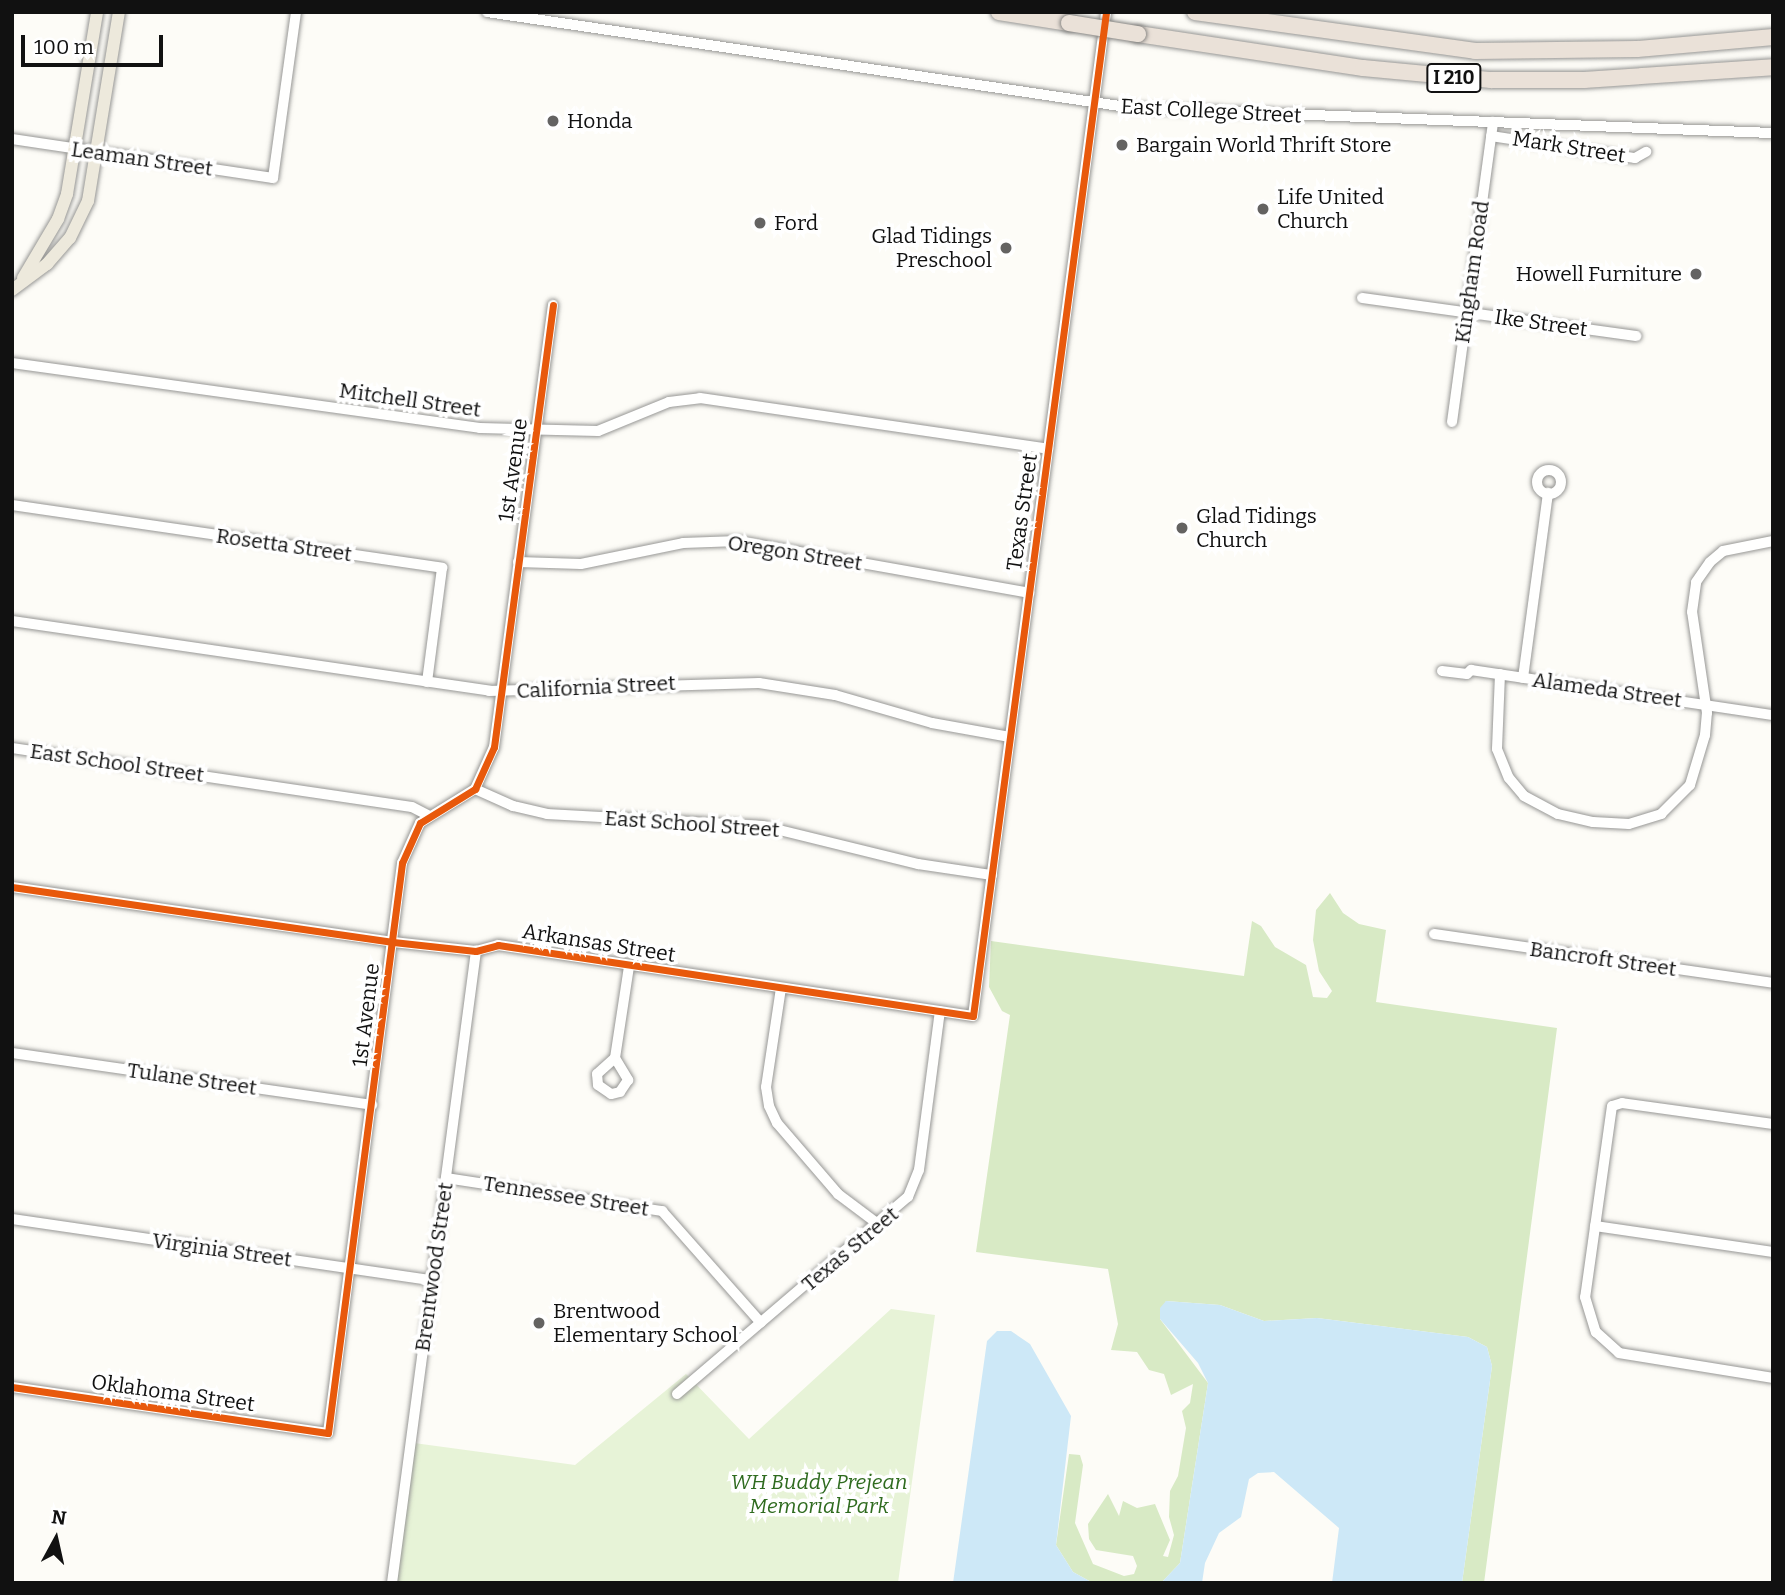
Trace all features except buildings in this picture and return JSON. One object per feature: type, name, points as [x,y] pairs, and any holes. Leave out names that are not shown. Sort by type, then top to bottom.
[{"type":"highway","name":"I 210","points":[[999,12],[1363,68],[1491,80],[1584,80],[1773,67]]},
{"type":"highway","name":"I 210","points":[[1195,12],[1475,51],[1610,50],[1773,37]]},
{"type":"main road","points":[[17,286],[58,219],[75,149],[97,12]]},
{"type":"main road","points":[[17,286],[47,264],[70,238],[88,201],[99,153],[119,12]]},
{"type":"street","name":"Leaman Street","points":[[12,139],[272,178],[296,12]]},
{"type":"street","name":"East College Street","points":[[487,12],[1094,104],[1240,114],[1773,133]]},
{"type":"street","name":"East College Street","points":[[531,12],[571,23]]},
{"type":"street","name":"Texas Street","points":[[973,1016],[1106,12]]},
{"type":"street","name":"Kingham Road","points":[[1452,422],[1493,122]]},
{"type":"street","name":"Mark Street","points":[[1491,136],[1635,158],[1646,152]]},
{"type":"street","name":"Ike Street","points":[[1362,298],[1636,336]]},
{"type":"street","name":"1st Avenue","points":[[328,1433],[404,852],[428,815],[475,789],[493,751],[552,305]]},
{"type":"street","name":"Mitchell Street","points":[[12,363],[466,426],[536,431],[598,431],[669,402],[700,398],[1048,449]]},
{"type":"street","points":[[1523,678],[1548,493]]},
{"type":"street","name":"Rosetta Street","points":[[12,505],[442,568],[427,682]]},
{"type":"street","name":"Oregon Street","points":[[518,562],[581,564],[683,543],[738,541],[1029,593]]},
{"type":"street","points":[[1500,674],[1495,732],[1509,778],[1524,796],[1545,808],[1593,822],[1618,824],[1651,818],[1682,796],[1700,760],[1706,705],[1692,612],[1696,582],[1710,562],[1723,551],[1773,541]]},
{"type":"street","name":"California Street","points":[[12,621],[501,692],[759,683],[835,695],[932,723],[1010,737]]},
{"type":"street","name":"Alameda Street","points":[[1443,671],[1500,674],[1773,715]]},
{"type":"street","name":"East School Street","points":[[12,748],[412,807],[428,815]]},
{"type":"street","name":"East School Street","points":[[475,789],[513,806],[547,814],[762,826],[918,864],[992,875]]},
{"type":"street","name":"Arkansas Street","points":[[12,887],[393,942],[476,951],[498,945],[973,1016]]},
{"type":"street","name":"Bancroft Street","points":[[1434,934],[1773,984]]},
{"type":"street","name":"Brentwood Street","points":[[392,1583],[476,951]]},
{"type":"street","points":[[615,1058],[629,965]]},
{"type":"street","points":[[781,988],[765,1087],[769,1106],[777,1122],[838,1194],[878,1224]]},
{"type":"street","name":"Texas Street","points":[[677,1394],[908,1197],[919,1170],[940,1011]]},
{"type":"street","name":"Tulane Street","points":[[12,1053],[372,1105]]},
{"type":"street","points":[[1773,1124],[1622,1103],[1612,1106],[1586,1306],[1596,1332],[1610,1347],[1643,1360],[1773,1378]]},
{"type":"street","name":"Tennessee Street","points":[[446,1178],[662,1211],[761,1324]]},
{"type":"street","name":"Virginia Street","points":[[12,1219],[432,1280]]},
{"type":"street","points":[[1595,1226],[1773,1252]]},
{"type":"street","name":"Oklahoma Street","points":[[12,1387],[328,1433]]},
{"type":"green space","points":[[1330,893],[1343,913],[1359,924],[1386,930],[1376,1002],[1557,1028],[1484,1583],[1462,1583],[1492,1366],[1487,1347],[1468,1337],[1317,1318],[1264,1321],[1220,1305],[1166,1301],[1160,1319],[1208,1383],[1180,1563],[1161,1583],[1093,1583],[1073,1572],[1056,1545],[1069,1454],[1080,1455],[1083,1465],[1075,1523],[1093,1564],[1124,1576],[1134,1574],[1137,1566],[1133,1556],[1096,1550],[1089,1539],[1088,1524],[1108,1494],[1119,1516],[1123,1501],[1137,1508],[1155,1504],[1170,1540],[1163,1556],[1168,1557],[1174,1535],[1169,1517],[1170,1491],[1178,1476],[1186,1428],[1182,1411],[1190,1403],[1193,1384],[1171,1395],[1164,1374],[1149,1370],[1137,1352],[1111,1350],[1118,1324],[1108,1269],[976,1252],[1010,1015],[1002,1011],[989,987],[991,941],[1244,976],[1252,921],[1261,926],[1275,947],[1306,965],[1313,997],[1327,998],[1332,991],[1319,971],[1313,940],[1316,910]]},
{"type":"green space","name":"WH Buddy Prejean Memorial Park","points":[[891,1309],[935,1315],[898,1583],[395,1583],[414,1443],[575,1465],[686,1374],[749,1439]]},
{"type":"water","points":[[1166,1301],[1220,1305],[1264,1321],[1317,1318],[1468,1337],[1487,1347],[1492,1366],[1462,1583],[1332,1583],[1339,1528],[1274,1472],[1258,1473],[1249,1479],[1241,1517],[1219,1533],[1205,1563],[1202,1583],[1161,1583],[1180,1563],[1208,1383],[1198,1363],[1160,1319],[1160,1308]]},
{"type":"water","points":[[997,1331],[1011,1331],[1030,1344],[1071,1416],[1056,1545],[1073,1572],[1093,1583],[953,1583],[987,1341]]},
{"type":"cycle path","points":[[12,887],[393,942],[476,951],[498,945],[973,1016],[1106,12]]},
{"type":"cycle path","points":[[12,1387],[328,1433],[402,863],[420,823],[475,789],[494,747],[553,305]]},
{"type":"place","name":"Honda","points":[[553,121]]},
{"type":"place","name":"Bargain World Thrift Store","points":[[1122,145]]},
{"type":"place","name":"Life United Church","points":[[1263,209]]},
{"type":"place","name":"Ford","points":[[760,223]]},
{"type":"place","name":"Glad Tidings Preschool","points":[[1006,248]]},
{"type":"place","name":"Howell Furniture","points":[[1696,274]]},
{"type":"place","name":"Glad Tidings Church","points":[[1182,528]]},
{"type":"place","name":"Brentwood Elementary School","points":[[539,1323]]}]
